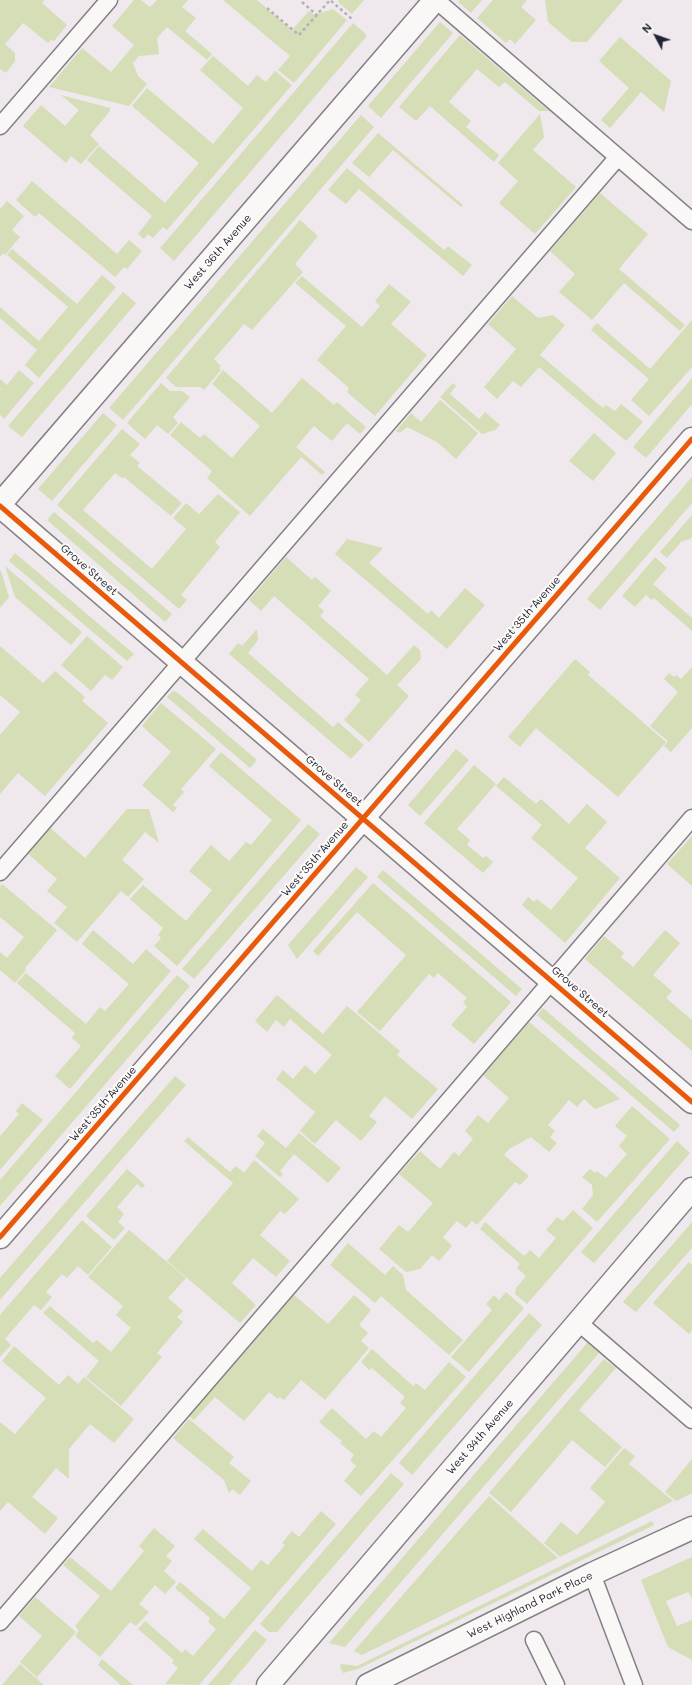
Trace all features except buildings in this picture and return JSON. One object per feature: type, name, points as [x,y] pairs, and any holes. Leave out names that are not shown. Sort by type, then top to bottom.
[{"type":"street","name":"West 36th Avenue","points":[[0,505],[436,0]]},
{"type":"street","name":"West 35th Avenue","points":[[0,1237],[692,439]]},
{"type":"street","name":"Grove Street","points":[[0,505],[692,1102]]},
{"type":"street","name":"West 34th Avenue","points":[[268,1685],[692,1189]]},
{"type":"street","name":"West Highland Park Place","points":[[368,1685],[592,1574],[692,1528]]},
{"type":"lane","points":[[0,126],[109,0]]},
{"type":"lane","points":[[436,0],[692,221]]},
{"type":"lane","points":[[0,872],[618,157]]},
{"type":"lane","points":[[0,1622],[692,818]]},
{"type":"lane","points":[[578,1322],[692,1420]]},
{"type":"lane","points":[[592,1574],[634,1685]]},
{"type":"lane","points":[[534,1640],[556,1685]]},
{"type":"path","points":[[269,8],[268,9],[299,35],[330,0],[353,20]]},
{"type":"path","points":[[302,2],[317,15]]},
{"type":"green space","points":[[0,0],[45,0],[42,3],[67,25],[54,41],[51,40],[48,43],[23,23],[5,44],[15,53],[15,61],[6,73],[0,69]]},
{"type":"green space","points":[[134,0],[141,0],[150,7],[157,0],[188,0],[182,7],[196,18],[185,31],[212,54],[207,60],[167,27],[157,38],[159,54],[139,56],[133,63],[138,76],[147,84],[129,106],[49,87],[82,48],[111,72],[134,45],[112,26]]},
{"type":"green space","points":[[223,0],[257,0],[292,30],[309,11],[315,15],[333,9],[347,20],[294,83],[278,70],[290,56]]},
{"type":"green space","points":[[339,0],[364,0],[352,14],[338,2]]},
{"type":"green space","points":[[460,0],[482,0],[471,13],[458,2]]},
{"type":"green space","points":[[493,0],[527,0],[521,7],[536,20],[515,44],[510,39],[506,43],[477,18]]},
{"type":"green space","points":[[545,0],[623,0],[587,42],[572,42],[548,22]]},
{"type":"green space","points":[[440,22],[453,33],[381,118],[368,106]]},
{"type":"green space","points":[[353,23],[366,34],[366,37],[174,261],[160,248]]},
{"type":"green space","points":[[460,35],[549,111],[539,111],[505,82],[499,87],[477,69],[449,102],[471,121],[466,127],[499,155],[494,162],[430,106],[416,121],[399,107]]},
{"type":"green space","points":[[620,37],[671,81],[664,112],[641,92],[610,128],[601,120],[629,88],[599,61]]},
{"type":"green space","points":[[213,56],[248,86],[257,75],[266,82],[275,71],[292,85],[167,230],[163,227],[153,238],[148,234],[144,239],[138,234],[152,216],[87,160],[99,146],[165,203],[199,163],[132,106],[147,88],[213,144],[243,108],[200,70]]},
{"type":"green space","points":[[61,95],[110,108],[110,111],[90,135],[99,144],[81,164],[71,156],[66,163],[23,126],[41,105],[65,126],[79,110]]},
{"type":"green space","points":[[540,114],[544,137],[533,150],[576,187],[535,234],[499,203],[518,181],[498,163]]},
{"type":"green space","points":[[361,115],[374,127],[123,420],[109,408]]},
{"type":"green space","points":[[378,133],[463,205],[461,207],[393,150],[369,177],[352,163]]},
{"type":"green space","points":[[347,168],[444,250],[448,246],[472,265],[463,276],[359,189],[346,204],[328,190]]},
{"type":"green space","points":[[32,181],[117,254],[129,240],[142,251],[127,269],[124,267],[115,277],[39,213],[35,217],[16,200]]},
{"type":"green space","points":[[600,193],[648,234],[619,269],[685,325],[680,331],[624,283],[592,320],[559,292],[575,274],[550,251]]},
{"type":"green space","points":[[7,201],[24,216],[12,230],[20,237],[5,255],[3,253],[0,257],[0,209]]},
{"type":"green space","points":[[300,220],[318,236],[295,264],[303,272],[252,330],[244,324],[214,359],[221,366],[219,368],[221,370],[204,390],[200,387],[176,387],[166,378]]},
{"type":"green space","points":[[12,249],[77,304],[102,275],[116,287],[39,378],[25,365],[37,350],[0,318],[0,307],[39,341],[68,307],[7,255]]},
{"type":"green space","points":[[302,276],[362,327],[380,306],[375,301],[389,284],[411,302],[391,324],[427,355],[375,416],[347,392],[349,388],[317,360],[346,326],[295,283]]},
{"type":"green space","points":[[123,292],[136,303],[22,437],[8,426]]},
{"type":"green space","points":[[512,296],[538,318],[553,315],[565,325],[540,355],[603,408],[606,405],[615,411],[621,404],[643,422],[626,441],[539,367],[521,387],[513,381],[497,399],[484,387],[516,349],[488,324]]},
{"type":"green space","points":[[692,320],[692,367],[649,416],[631,400],[649,379],[591,330],[597,323],[650,369]]},
{"type":"green space","points":[[19,370],[34,383],[4,419],[0,415],[0,379],[7,385]]},
{"type":"green space","points":[[223,370],[272,413],[302,378],[334,405],[337,402],[366,427],[360,434],[347,423],[332,441],[314,426],[296,447],[325,472],[322,475],[301,457],[250,516],[207,478],[212,471],[170,435],[181,422],[200,438],[204,434],[232,458],[260,426],[212,384]]},
{"type":"green space","points":[[692,378],[692,404],[646,458],[633,447]]},
{"type":"green space","points":[[161,383],[170,391],[182,391],[190,397],[173,417],[178,423],[168,434],[157,425],[145,439],[127,423]]},
{"type":"green space","points":[[453,383],[456,386],[450,394],[479,419],[485,412],[500,425],[495,430],[482,434],[440,397]]},
{"type":"green space","points":[[440,400],[478,433],[456,459],[437,442],[407,427],[400,433],[396,431],[411,413],[421,422]]},
{"type":"green space","points":[[103,413],[117,425],[52,501],[38,489]]},
{"type":"green space","points":[[122,429],[140,444],[130,455],[140,463],[137,466],[182,503],[171,516],[124,477],[122,478],[115,473],[83,510],[152,569],[186,529],[173,518],[186,503],[199,514],[218,494],[240,512],[215,542],[220,547],[181,595],[187,600],[179,609],[57,505]]},
{"type":"green space","points":[[594,433],[616,453],[593,481],[569,461]]},
{"type":"green space","points":[[692,477],[692,503],[600,610],[587,599]]},
{"type":"green space","points":[[54,512],[172,614],[165,622],[47,520]]},
{"type":"green space","points":[[692,515],[692,537],[681,542],[667,558],[660,552]]},
{"type":"green space","points":[[347,539],[383,548],[369,563],[428,614],[431,610],[439,618],[465,588],[485,605],[447,649],[335,554]]},
{"type":"green space","points":[[15,553],[134,654],[127,661],[9,561]]},
{"type":"green space","points":[[286,557],[312,580],[315,577],[331,591],[318,606],[324,611],[320,616],[387,675],[414,645],[420,650],[421,659],[397,685],[409,696],[369,742],[344,720],[361,700],[355,695],[369,679],[274,596],[261,611],[249,600]]},
{"type":"green space","points":[[655,557],[667,568],[653,584],[692,618],[692,631],[654,598],[652,600],[646,595],[635,607],[622,596]]},
{"type":"green space","points":[[5,566],[82,632],[71,645],[15,597]]},
{"type":"green space","points":[[1,571],[9,597],[0,608],[0,572]]},
{"type":"green space","points":[[257,629],[258,640],[248,653],[333,727],[338,722],[364,745],[351,759],[229,654],[238,643],[242,646]]},
{"type":"green space","points":[[87,636],[123,667],[112,680],[105,675],[91,691],[61,665]]},
{"type":"green space","points":[[0,646],[43,683],[55,671],[85,697],[82,701],[108,723],[45,796],[18,773],[0,794],[0,735],[20,712],[0,695]]},
{"type":"green space","points":[[575,659],[590,672],[588,675],[666,742],[618,797],[536,728],[520,747],[508,737]]},
{"type":"green space","points":[[692,667],[692,728],[671,752],[664,746],[668,741],[650,726],[678,692],[664,679],[669,673],[674,677],[676,675],[681,679]]},
{"type":"green space","points":[[173,691],[178,693],[257,760],[250,768],[167,697]]},
{"type":"green space","points":[[161,703],[216,749],[181,789],[184,792],[173,805],[177,808],[173,812],[142,785],[171,752],[142,726]]},
{"type":"green space","points":[[456,749],[469,760],[420,816],[408,805]]},
{"type":"green space","points":[[221,752],[301,820],[177,966],[154,946],[161,938],[158,935],[163,928],[130,899],[143,885],[186,921],[212,890],[189,871],[211,845],[229,861],[246,842],[251,845],[272,820],[209,766]]},
{"type":"green space","points":[[474,765],[496,784],[457,829],[470,840],[467,845],[483,858],[486,856],[493,862],[483,873],[424,823]]},
{"type":"green space","points":[[504,777],[536,804],[541,799],[569,824],[587,804],[607,822],[585,848],[620,878],[565,943],[522,905],[528,897],[534,902],[537,899],[551,910],[578,878],[531,838],[542,825],[496,786]]},
{"type":"green space","points":[[127,809],[149,809],[159,843],[145,832],[122,860],[144,879],[128,897],[121,891],[77,942],[54,923],[67,907],[47,891],[57,879],[27,853],[49,827],[85,858]]},
{"type":"green space","points":[[308,824],[320,834],[194,979],[182,969]]},
{"type":"green space","points":[[692,836],[692,886],[667,864]]},
{"type":"green space","points":[[356,867],[368,877],[297,959],[288,945]]},
{"type":"green space","points":[[383,870],[522,989],[516,996],[377,877]]},
{"type":"green space","points":[[373,883],[511,1002],[474,1044],[451,1025],[467,1007],[463,1002],[467,998],[438,973],[434,978],[429,974],[380,1031],[357,1012],[406,955],[357,912],[318,956],[313,951]]},
{"type":"green space","points":[[2,884],[57,930],[25,968],[26,970],[15,983],[0,970],[0,952],[7,958],[24,937],[0,917],[0,887]]},
{"type":"green space","points":[[93,930],[133,964],[146,949],[171,971],[70,1089],[55,1076],[81,1046],[72,1038],[75,1033],[17,983],[26,973],[86,1024],[100,1007],[105,1011],[129,984],[82,944]]},
{"type":"green space","points":[[665,930],[680,943],[653,975],[672,991],[666,998],[692,1020],[692,1051],[585,959],[604,936],[624,953],[621,957],[633,967]]},
{"type":"green space","points":[[177,975],[190,986],[0,1206],[0,1180]]},
{"type":"green space","points":[[277,995],[323,1034],[347,1006],[400,1051],[397,1055],[438,1089],[412,1119],[385,1096],[369,1116],[377,1122],[361,1141],[336,1120],[315,1144],[300,1131],[315,1112],[276,1079],[283,1070],[293,1079],[305,1065],[315,1074],[332,1055],[290,1019],[284,1027],[276,1020],[267,1032],[255,1021]]},
{"type":"green space","points":[[543,1008],[680,1125],[674,1132],[537,1015]]},
{"type":"green space","points":[[529,1022],[620,1099],[595,1109],[584,1099],[577,1107],[569,1100],[548,1125],[555,1131],[550,1137],[557,1143],[549,1152],[531,1137],[509,1149],[504,1155],[529,1176],[520,1185],[515,1182],[477,1225],[472,1221],[466,1228],[457,1221],[443,1237],[452,1246],[439,1261],[432,1255],[420,1269],[406,1272],[379,1249],[399,1225],[408,1232],[433,1203],[399,1174],[420,1151],[440,1169],[454,1152],[459,1156],[473,1139],[465,1131],[478,1115],[488,1123],[509,1098],[483,1075]]},
{"type":"green space","points":[[175,1076],[186,1085],[0,1300],[0,1278]]},
{"type":"green space","points":[[22,1103],[43,1120],[0,1170],[0,1136],[19,1114],[16,1111]]},
{"type":"green space","points":[[632,1106],[670,1139],[597,1222],[582,1209],[593,1195],[592,1185],[582,1177],[590,1169],[595,1173],[597,1171],[606,1178],[627,1154],[619,1146],[627,1136],[615,1126]]},
{"type":"green space","points":[[263,1129],[286,1148],[299,1133],[341,1168],[328,1183],[294,1154],[280,1171],[283,1174],[280,1177],[255,1156],[265,1143],[257,1136]]},
{"type":"green space","points":[[188,1137],[230,1172],[236,1166],[244,1173],[254,1160],[299,1199],[285,1214],[280,1211],[260,1235],[290,1261],[276,1277],[253,1258],[232,1283],[256,1305],[240,1323],[167,1261],[233,1183],[184,1141]]},
{"type":"green space","points":[[677,1141],[690,1153],[594,1263],[581,1252]]},
{"type":"green space","points":[[127,1169],[145,1185],[142,1188],[137,1184],[117,1207],[124,1214],[118,1222],[125,1228],[114,1240],[86,1216]]},
{"type":"green space","points":[[573,1210],[593,1228],[527,1304],[515,1294],[516,1288],[526,1276],[517,1268],[520,1264],[480,1229],[485,1222],[524,1256],[530,1250],[539,1258],[556,1238],[546,1230],[557,1217],[563,1221]]},
{"type":"green space","points":[[82,1220],[112,1247],[88,1275],[78,1266],[67,1278],[62,1274],[46,1292],[52,1297],[41,1310],[34,1305],[5,1339],[11,1345],[0,1357],[0,1315]]},
{"type":"green space","points":[[692,1222],[692,1248],[636,1312],[623,1302]]},
{"type":"green space","points":[[129,1230],[186,1278],[168,1298],[183,1311],[177,1317],[183,1322],[157,1353],[162,1357],[121,1406],[86,1377],[99,1361],[43,1313],[50,1306],[93,1343],[97,1340],[111,1352],[131,1328],[116,1315],[123,1306],[88,1277]]},
{"type":"green space","points":[[348,1243],[385,1275],[393,1266],[403,1275],[406,1290],[463,1340],[449,1355],[381,1296],[375,1303],[330,1265]]},
{"type":"green space","points":[[689,1262],[692,1265],[692,1330],[689,1334],[653,1303]]},
{"type":"green space","points":[[506,1292],[524,1308],[469,1372],[451,1357],[492,1310],[486,1304],[494,1295],[499,1300]]},
{"type":"green space","points":[[294,1295],[328,1324],[354,1295],[371,1310],[359,1325],[368,1333],[361,1341],[369,1348],[325,1400],[301,1380],[284,1400],[280,1397],[278,1399],[269,1392],[244,1421],[215,1397],[194,1420],[189,1416]]},
{"type":"green space","points":[[529,1313],[542,1325],[412,1475],[399,1463]]},
{"type":"green space","points":[[588,1342],[599,1353],[345,1647],[329,1643]]},
{"type":"green space","points":[[14,1346],[59,1385],[68,1375],[78,1384],[84,1377],[134,1419],[114,1443],[90,1424],[69,1449],[69,1479],[56,1468],[32,1497],[58,1518],[45,1534],[8,1502],[0,1511],[0,1422],[15,1434],[46,1398],[2,1361]]},
{"type":"green space","points":[[372,1349],[413,1386],[416,1383],[425,1390],[449,1362],[466,1377],[361,1496],[344,1481],[356,1466],[350,1460],[354,1455],[340,1443],[342,1441],[319,1422],[332,1408],[366,1439],[374,1431],[381,1437],[406,1408],[400,1403],[405,1397],[372,1368],[369,1370],[361,1362]]},
{"type":"green space","points":[[604,1359],[616,1368],[579,1410],[622,1447],[605,1467],[572,1440],[511,1512],[489,1493]]},
{"type":"green space","points":[[189,1419],[234,1457],[229,1463],[251,1481],[240,1495],[233,1489],[229,1493],[224,1480],[173,1438]]},
{"type":"green space","points":[[624,1448],[635,1456],[629,1464],[673,1501],[560,1557],[544,1543],[561,1522],[577,1535],[605,1502],[590,1488]]},
{"type":"green space","points":[[692,1459],[692,1493],[676,1501],[665,1492]]},
{"type":"green space","points":[[391,1473],[404,1484],[277,1632],[269,1632],[260,1624]]},
{"type":"green space","points":[[489,1496],[558,1558],[362,1655],[354,1651]]},
{"type":"green space","points":[[321,1511],[336,1524],[199,1685],[165,1684],[178,1668],[172,1663],[174,1660],[138,1629],[145,1621],[182,1653],[185,1649],[193,1656],[216,1629],[208,1622],[210,1618],[175,1588],[180,1582],[224,1619],[251,1588],[194,1539],[203,1529],[252,1571],[261,1560],[268,1565],[285,1545],[282,1543],[292,1531],[299,1537]]},
{"type":"green space","points":[[652,1521],[654,1525],[358,1669],[343,1673],[340,1666],[341,1664],[357,1666]]},
{"type":"green space","points":[[154,1528],[175,1546],[166,1556],[172,1561],[164,1571],[176,1582],[165,1594],[155,1585],[139,1604],[149,1612],[136,1626],[130,1622],[100,1657],[75,1636],[79,1631],[75,1626],[100,1596],[63,1565],[70,1557],[111,1591],[144,1551],[139,1546]]},
{"type":"green space","points":[[692,1557],[692,1598],[688,1592],[666,1601],[677,1626],[692,1620],[692,1660],[668,1647],[641,1580]]},
{"type":"green space","points":[[35,1597],[76,1632],[37,1677],[20,1662],[42,1636],[19,1616]]},
{"type":"green space","points":[[255,1630],[267,1640],[229,1685],[208,1685]]},
{"type":"green space","points":[[102,1659],[133,1685],[121,1685],[98,1665]]},
{"type":"green space","points":[[20,1664],[44,1685],[2,1685]]},
{"type":"cycle path","points":[[0,1237],[692,439]]},
{"type":"cycle path","points":[[0,506],[692,1102]]}]
